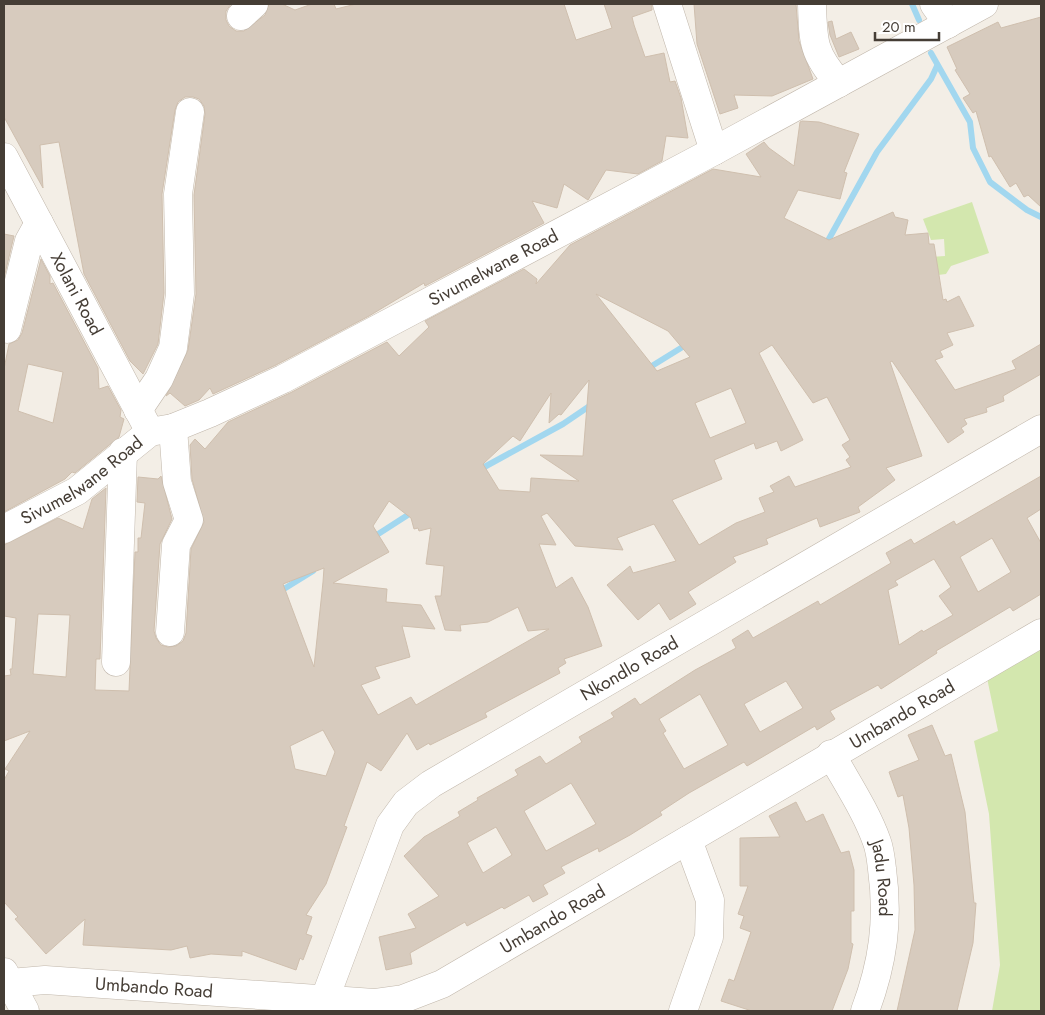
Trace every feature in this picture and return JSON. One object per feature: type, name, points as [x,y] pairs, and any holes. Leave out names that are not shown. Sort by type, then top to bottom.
[{"type":"street","points":[[667,4],[714,152]]},
{"type":"street","points":[[812,4],[813,34],[816,50],[823,65],[839,83]]},
{"type":"street","name":"Sivumelwane Road","points":[[4,529],[77,490],[123,452],[154,423],[210,413],[283,379],[714,152],[839,83],[941,14],[984,4]]},
{"type":"street","points":[[170,632],[176,545],[189,520],[177,482],[154,423],[159,379],[173,348],[180,294],[178,194],[190,112]]},
{"type":"street","name":"Xolani Road","points":[[4,157],[39,223],[154,423]]},
{"type":"street","points":[[7,329],[28,241],[39,223]]},
{"type":"street","name":"Nkondlo Road","points":[[324,1001],[390,825],[406,803],[439,779],[1041,429]]},
{"type":"street","points":[[116,662],[123,452]]},
{"type":"street","name":"Umbando Road","points":[[6,981],[45,980],[324,1001],[374,1003],[403,999],[442,984],[831,754],[1041,633]]},
{"type":"street","name":"Jadu Road","points":[[831,754],[858,800],[878,844],[885,889],[886,931],[876,982],[865,1011]]},
{"type":"street","points":[[683,1011],[709,936],[710,900],[688,840]]},
{"type":"street","points":[[6,981],[25,1011]]},
{"type":"green space","points":[[972,202],[989,253],[951,266],[946,274],[938,275],[930,257],[945,256],[944,239],[931,240],[923,219]]},
{"type":"green space","points":[[1041,647],[1041,1011],[992,1011],[1000,965],[989,814],[974,741],[998,731],[987,678]]},
{"type":"building","points":[[4,4],[231,4],[226,11],[226,20],[229,26],[236,31],[244,31],[265,15],[269,4],[282,4],[295,10],[312,4],[334,4],[336,9],[356,4],[564,4],[576,40],[612,28],[604,4],[652,4],[652,10],[632,17],[634,25],[645,57],[664,53],[670,82],[675,81],[681,98],[688,138],[666,136],[662,161],[638,174],[606,170],[588,200],[564,184],[557,208],[532,201],[544,223],[425,286],[424,283],[369,316],[276,365],[213,394],[210,388],[199,400],[185,406],[170,393],[166,396],[188,350],[196,294],[194,195],[205,114],[204,106],[199,99],[185,97],[178,102],[175,110],[162,194],[164,293],[158,344],[143,374],[130,361],[84,274],[59,142],[40,145],[43,188],[4,117]]},
{"type":"building","points":[[694,4],[796,4],[799,41],[813,79],[772,96],[734,95],[738,108],[720,114],[697,44]]},
{"type":"building","points":[[1041,17],[1041,207],[1028,195],[1024,197],[1016,183],[1010,187],[991,156],[989,157],[976,111],[973,113],[963,98],[970,94],[955,70],[957,69],[947,47],[998,22],[1001,28]]},
{"type":"building","points":[[832,21],[836,39],[851,32],[859,49],[839,57],[830,35],[828,22]]},
{"type":"building","points":[[800,122],[819,122],[859,134],[844,172],[847,173],[840,199],[798,190],[784,218],[829,240],[893,212],[895,217],[908,220],[905,235],[928,233],[929,244],[934,244],[943,300],[946,299],[947,302],[959,296],[974,326],[947,333],[953,345],[940,351],[943,357],[935,360],[955,390],[1016,369],[1012,361],[1041,344],[1041,374],[1003,396],[1004,401],[986,408],[987,412],[964,419],[967,424],[961,428],[964,432],[948,443],[892,361],[890,362],[922,456],[886,468],[895,480],[858,507],[860,512],[820,527],[817,518],[766,539],[768,544],[733,557],[736,562],[688,592],[696,604],[670,620],[659,603],[638,620],[607,585],[630,566],[633,573],[676,561],[654,524],[617,538],[623,550],[575,546],[547,513],[541,516],[556,545],[539,544],[556,588],[572,577],[588,607],[602,646],[564,659],[566,663],[558,668],[560,673],[485,713],[487,717],[430,745],[429,743],[417,750],[407,733],[381,771],[367,762],[344,826],[347,827],[326,884],[306,915],[312,917],[306,934],[312,936],[303,960],[300,958],[296,970],[242,951],[242,956],[211,954],[190,958],[187,946],[171,950],[83,945],[85,919],[46,954],[15,919],[18,917],[4,902],[4,780],[9,771],[5,769],[30,731],[4,741],[4,676],[11,675],[10,669],[12,669],[16,618],[4,616],[4,545],[58,518],[83,529],[92,499],[106,488],[100,659],[96,659],[95,690],[129,691],[135,552],[138,552],[138,538],[141,538],[145,503],[137,502],[138,477],[158,479],[161,476],[172,519],[160,544],[154,631],[161,645],[168,647],[176,646],[183,641],[186,633],[191,549],[204,522],[192,479],[190,445],[195,439],[205,449],[228,422],[290,393],[387,342],[399,356],[429,327],[425,321],[524,269],[537,279],[536,284],[570,245],[713,169],[761,177],[746,154],[764,142],[769,148],[794,166]],"holes":[[[596,294],[668,331],[690,357],[657,371]],[[772,345],[813,403],[827,397],[850,440],[842,445],[850,457],[846,460],[851,467],[795,487],[789,476],[770,486],[774,492],[759,498],[765,512],[736,523],[699,545],[672,500],[722,479],[714,460],[754,443],[756,449],[777,441],[781,451],[803,440],[759,353]],[[589,380],[583,456],[540,455],[579,481],[531,478],[530,492],[499,490],[483,464],[513,436],[520,441],[551,393],[549,423],[559,414],[561,415]],[[731,388],[746,423],[710,438],[695,403]],[[389,501],[411,518],[414,529],[418,528],[419,531],[431,528],[426,564],[444,566],[441,596],[435,596],[445,630],[461,631],[460,625],[488,622],[518,607],[528,631],[549,629],[416,705],[411,697],[378,715],[361,685],[380,678],[375,667],[410,657],[402,626],[435,629],[421,605],[386,602],[387,589],[333,583],[389,552],[373,526]],[[324,568],[323,582],[314,667],[283,584]],[[38,614],[70,615],[66,677],[33,674]],[[323,730],[335,752],[326,776],[295,769],[290,746]]]},
{"type":"building","points":[[4,234],[14,236],[4,278]]},
{"type":"building","points":[[41,259],[50,276],[50,284],[53,283],[98,368],[99,389],[108,386],[121,410],[120,417],[124,419],[119,437],[75,473],[72,472],[65,479],[4,512],[4,369],[9,344],[18,340],[22,333]],"holes":[[[28,364],[63,372],[53,423],[18,411]]]},
{"type":"building","points":[[1041,476],[1041,509],[1027,518],[1041,543],[1041,594],[1013,611],[1010,607],[936,651],[937,653],[881,689],[878,685],[830,711],[835,719],[817,730],[815,726],[747,766],[744,762],[689,793],[660,812],[662,815],[630,835],[599,852],[598,848],[561,867],[565,873],[543,885],[548,894],[533,902],[529,895],[467,926],[465,922],[410,953],[412,964],[386,970],[379,937],[416,928],[408,914],[439,896],[404,856],[424,837],[460,816],[458,812],[478,800],[477,798],[518,775],[515,770],[540,756],[546,764],[582,742],[579,737],[614,717],[611,713],[635,698],[640,705],[695,670],[736,648],[732,640],[748,630],[753,638],[818,601],[820,605],[891,563],[886,553],[911,539],[914,544],[954,521],[956,525]],"holes":[[[992,538],[1011,572],[978,592],[960,557]],[[934,559],[951,587],[939,596],[953,615],[923,632],[922,630],[899,645],[888,590],[898,585],[895,581]],[[786,681],[803,708],[760,732],[744,704]],[[700,694],[728,745],[684,769],[663,733],[666,731],[659,719]],[[571,783],[596,824],[546,851],[524,811]],[[496,827],[512,855],[483,873],[467,843]]]},
{"type":"building","points":[[932,725],[945,756],[951,754],[965,812],[974,903],[976,903],[973,943],[957,1011],[897,1011],[915,930],[914,885],[909,828],[903,795],[898,797],[889,772],[919,760],[908,735]]},
{"type":"building","points":[[796,802],[806,822],[823,814],[841,853],[849,851],[854,870],[854,911],[851,911],[851,943],[853,944],[848,969],[832,1011],[752,1011],[721,1001],[729,979],[734,981],[751,932],[740,928],[744,916],[738,914],[748,886],[740,886],[740,838],[780,837],[769,816]]},
{"type":"waterway","points":[[912,4],[919,20]]},
{"type":"waterway","points":[[931,53],[970,122],[973,148],[990,182],[1027,210],[1041,217]]},
{"type":"waterway","points":[[825,246],[877,152],[931,79],[937,66]]},
{"type":"waterway","points":[[647,369],[689,343]]},
{"type":"waterway","points":[[477,471],[563,424],[594,403]]},
{"type":"waterway","points":[[372,538],[414,511]]},
{"type":"waterway","points":[[279,592],[313,571]]}]
